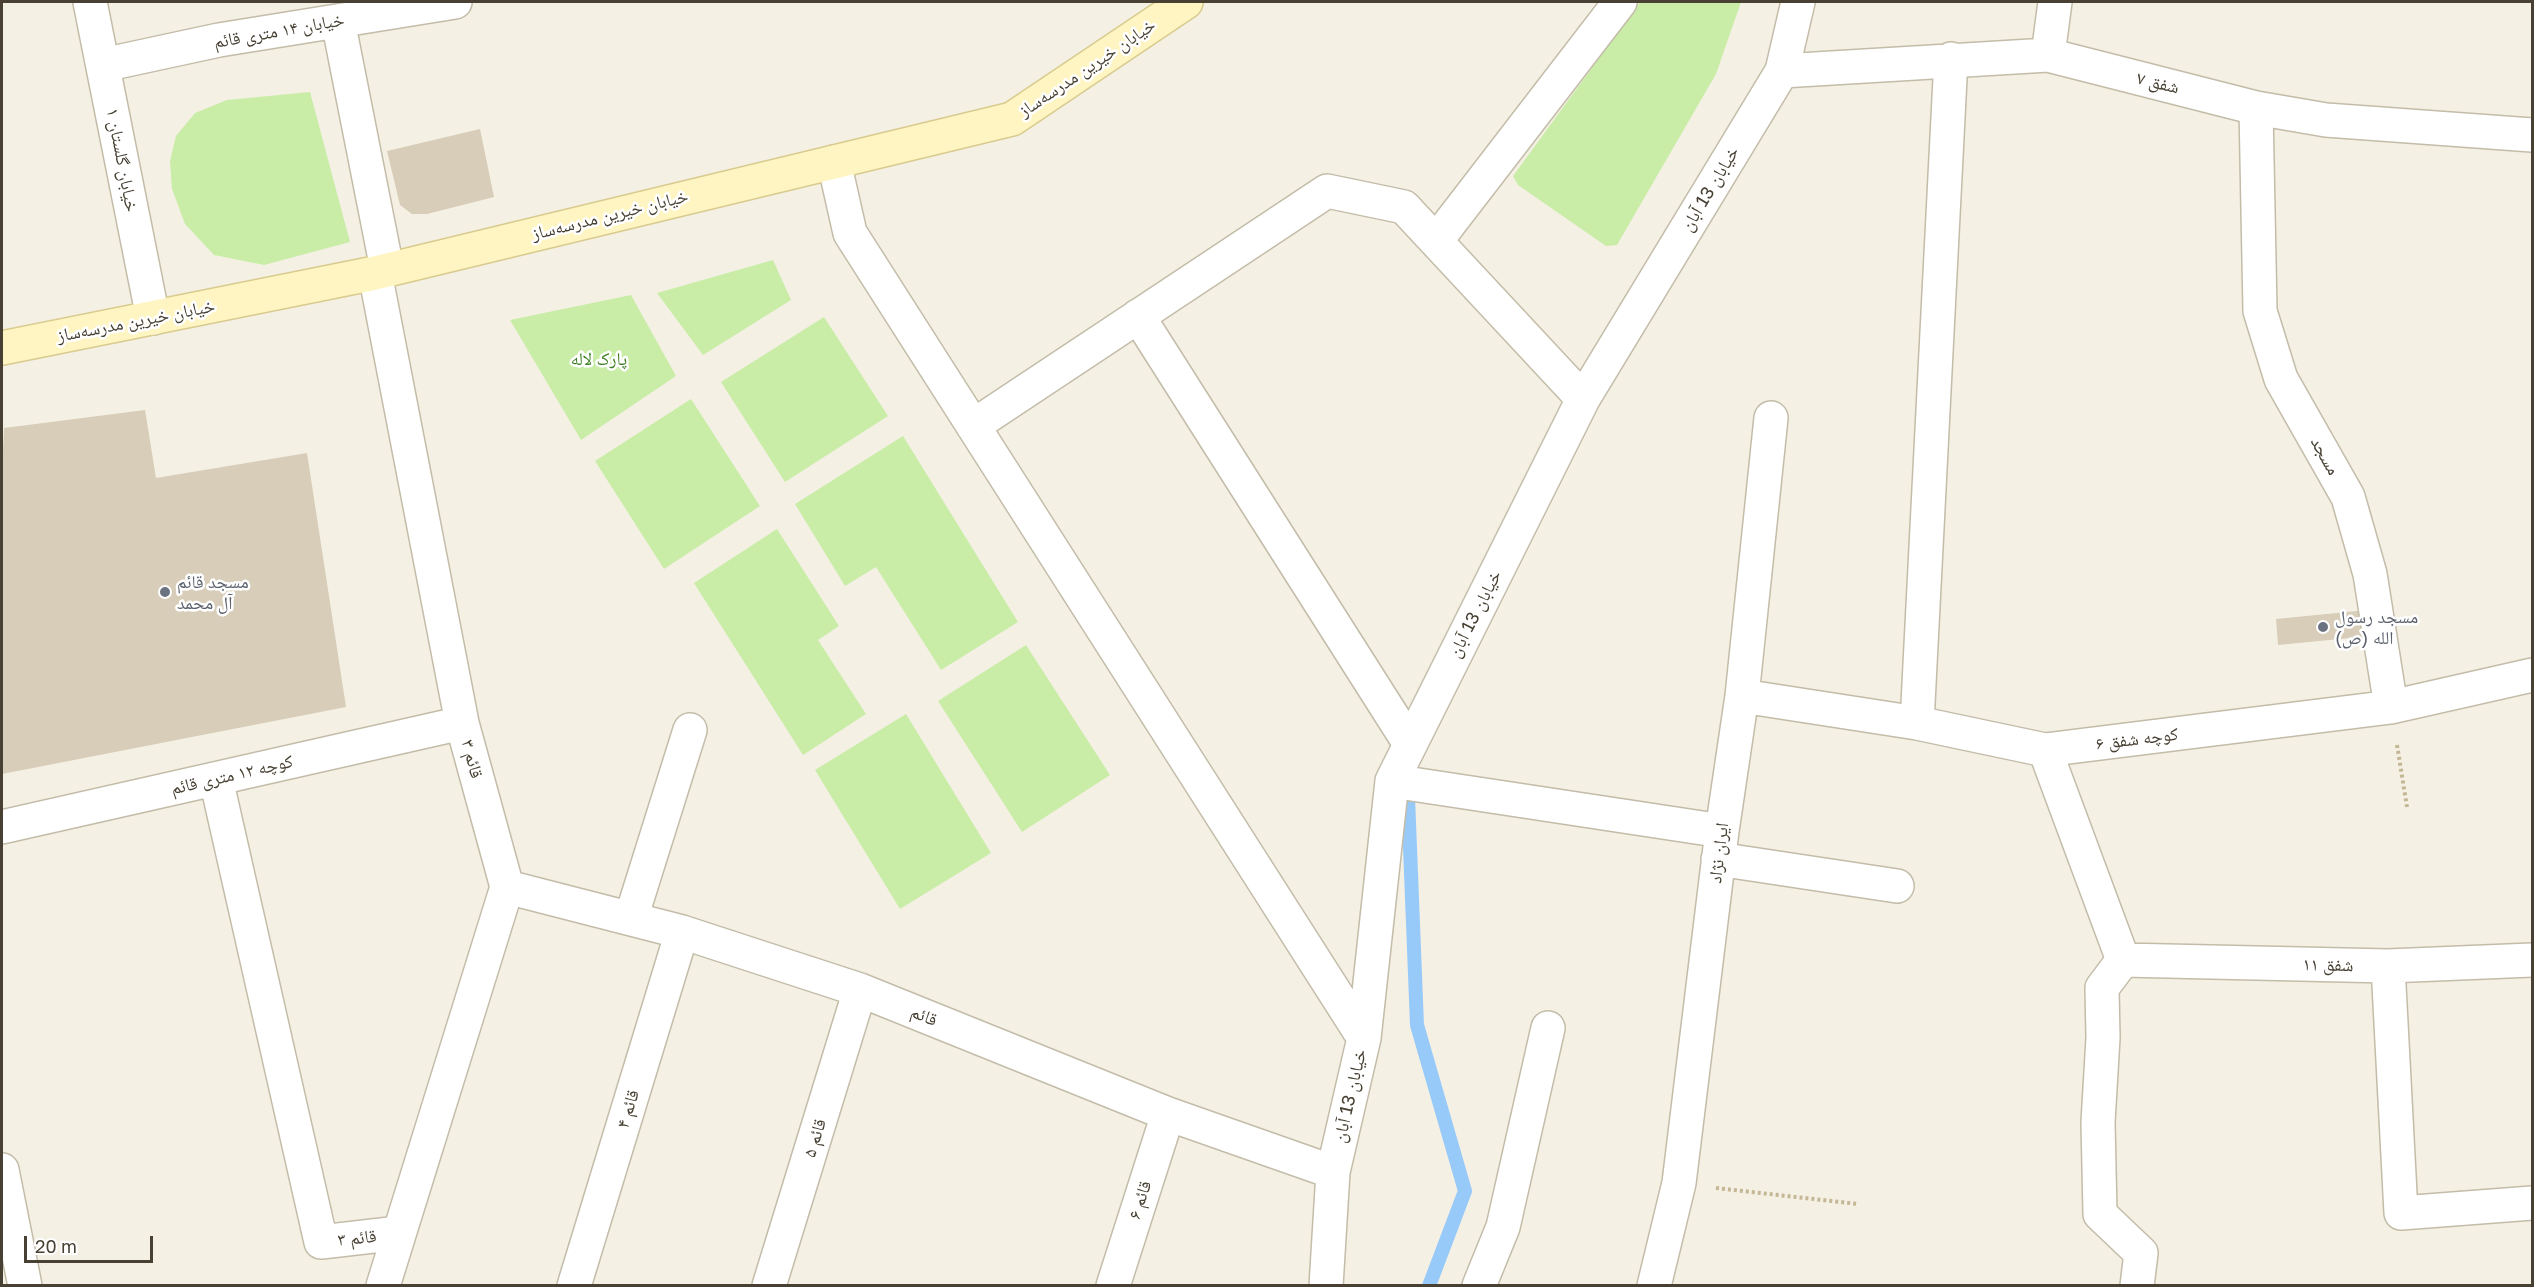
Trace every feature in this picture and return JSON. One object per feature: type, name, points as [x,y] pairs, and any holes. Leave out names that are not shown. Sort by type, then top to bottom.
[{"type":"main road","name":"خیابان خیرین مدرسه‌ساز","points":[[2,348],[381,271],[1012,119],[1186,2]]},
{"type":"street","name":"خیابان گلستان ۱","points":[[90,2],[153,318]]},
{"type":"street","name":"خیابان ۱۴ متری قائم","points":[[103,65],[219,40],[286,15],[338,21],[455,2]]},
{"type":"street","points":[[1436,241],[1620,2]]},
{"type":"street","name":"خیابان 13 آبان","points":[[1326,1286],[1333,1172],[1364,1038],[1392,781],[1583,399],[1782,71],[1798,2]]},
{"type":"street","points":[[2048,55],[2055,2]]},
{"type":"street","name":"قائم ۳","points":[[338,21],[462,723],[507,887],[384,1286]]},
{"type":"street","name":"شفق ۷","points":[[1782,71],[1951,59],[2048,55],[2256,108],[2326,120],[2532,135]]},
{"type":"street","points":[[1917,723],[1951,59]]},
{"type":"street","name":"مسجد","points":[[2256,108],[2259,311],[2282,379],[2348,497],[2370,574],[2391,707]]},
{"type":"street","points":[[834,162],[849,233],[1364,1038]]},
{"type":"street","points":[[973,426],[1327,191],[1404,207],[1583,399]]},
{"type":"street","points":[[1138,316],[1410,744]]},
{"type":"street","name":"ایران نژاد","points":[[1654,1286],[1679,1183],[1720,845],[1742,696],[1771,418]]},
{"type":"street","name":"کوچه شفق ۶","points":[[1742,696],[1917,723],[2045,750],[2391,707],[2532,675]]},
{"type":"street","name":"کوچه ۱۲ متری قائم","points":[[2,827],[462,723]]},
{"type":"street","points":[[631,918],[690,730]]},
{"type":"street","points":[[2045,750],[2123,960],[2103,988],[2103,1038],[2098,1122],[2100,1214],[2141,1253],[2137,1286]]},
{"type":"street","name":"قائم ۳","points":[[216,779],[321,1242],[399,1233]]},
{"type":"street","points":[[1392,781],[1720,845],[1897,886]]},
{"type":"street","name":"قائم","points":[[507,887],[682,932],[860,990],[1168,1114],[1333,1172]]},
{"type":"street","name":"قائم ۴","points":[[574,1286],[682,932]]},
{"type":"street","name":"شفق ۱۱","points":[[2123,960],[2388,966],[2532,960]]},
{"type":"street","points":[[2388,966],[2401,1213],[2532,1203]]},
{"type":"street","name":"قائم ۵","points":[[769,1286],[860,990]]},
{"type":"street","points":[[1479,1286],[1503,1227],[1548,1028]]},
{"type":"street","name":"قائم ۶","points":[[1113,1286],[1168,1114]]},
{"type":"street","points":[[2,1170],[25,1286]]},
{"type":"path","points":[[2391,707],[2407,807]]},
{"type":"path","points":[[1679,1183],[1858,1204]]},
{"type":"green space","points":[[1640,2],[1741,2],[1716,74],[1617,245],[1606,246],[1518,185],[1513,176]]},
{"type":"green space","points":[[310,92],[350,242],[264,265],[214,255],[185,224],[172,189],[170,161],[176,136],[195,113],[227,100]]},
{"type":"green space","points":[[773,260],[791,300],[703,355],[657,293]]},
{"type":"green space","name":"پارک لاله","points":[[631,295],[676,376],[581,440],[510,320]]},
{"type":"green space","points":[[824,317],[888,416],[785,482],[721,382]]},
{"type":"green space","points":[[691,399],[760,506],[664,569],[595,461]]},
{"type":"green space","points":[[903,436],[1018,622],[941,670],[876,567],[845,586],[795,504]]},
{"type":"green space","points":[[777,529],[839,626],[818,640],[866,714],[803,755],[694,583]]},
{"type":"green space","points":[[1026,645],[1110,775],[1022,832],[938,701]]},
{"type":"green space","points":[[906,714],[991,853],[900,909],[815,770]]},
{"type":"building","points":[[480,129],[494,197],[427,214],[412,214],[400,205],[387,151]]},
{"type":"building","name":"مسجد قائم آل محمد","points":[[145,410],[156,478],[307,453],[346,707],[2,774],[4,428]]},
{"type":"building","name":"مسجد رسول الله (ص)","points":[[2367,610],[2371,636],[2278,645],[2276,619]]},
{"type":"waterway","points":[[1408,797],[1417,1025],[1465,1191],[1429,1286]]},
{"type":"place","name":"مسجد قائم آل محمد","points":[[165,592]]},
{"type":"place","name":"مسجد رسول الله (ص)","points":[[2323,627]]}]
